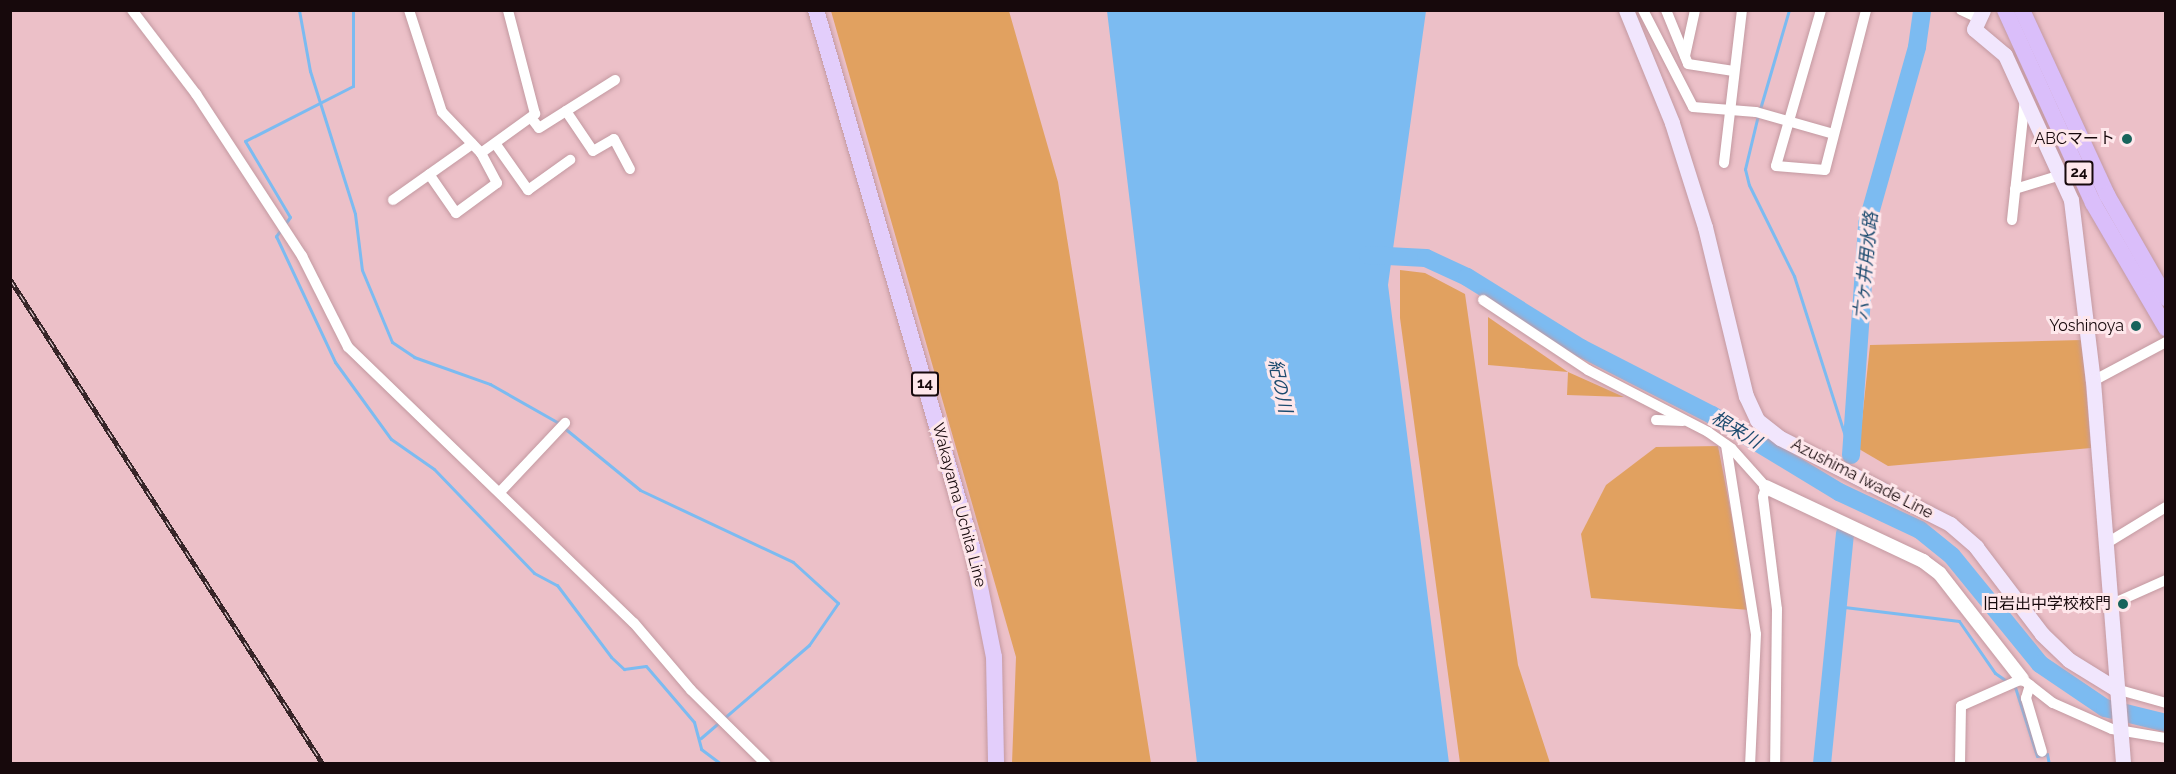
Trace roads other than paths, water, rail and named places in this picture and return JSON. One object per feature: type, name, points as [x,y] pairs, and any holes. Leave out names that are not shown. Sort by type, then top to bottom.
[{"type":"highway","name":"24","points":[[2005,10],[2093,202],[2166,328]]},
{"type":"highway","name":"24","points":[[2022,10],[2107,195],[2166,298]]},
{"type":"main road","name":"Wakayama Uchita Line","points":[[816,10],[974,557],[994,657],[996,764]]},
{"type":"main road","name":"Azushima Iwade Line","points":[[1626,10],[1672,123],[1704,226],[1746,396],[1757,420],[1780,438],[1950,524],[1976,547],[2042,634],[2069,660],[2117,694]]},
{"type":"main road","points":[[1979,14],[1974,29],[2005,55],[2071,200],[2093,381],[2123,764]]},
{"type":"street","points":[[132,10],[196,94],[302,256],[348,347],[500,492],[766,764]]},
{"type":"street","points":[[409,10],[432,93],[481,153],[497,183],[456,213],[429,174]]},
{"type":"street","points":[[508,10],[532,119],[539,128],[615,80]]},
{"type":"street","points":[[1643,10],[1693,107],[1760,113],[1830,133]]},
{"type":"street","points":[[1666,10],[1688,64],[1733,71]]},
{"type":"street","points":[[1685,56],[1695,10]]},
{"type":"street","points":[[1724,163],[1726,110],[1742,10]]},
{"type":"street","points":[[1821,10],[1776,166],[1825,170],[1830,133],[1866,10]]},
{"type":"street","points":[[1961,10],[1979,14]]},
{"type":"street","points":[[2012,220],[2025,99]]},
{"type":"street","points":[[566,111],[594,151],[614,139],[630,170]]},
{"type":"street","points":[[481,153],[497,146],[532,119]]},
{"type":"street","points":[[393,200],[472,144]]},
{"type":"street","points":[[497,146],[528,190],[570,160]]},
{"type":"street","points":[[2015,189],[2061,175]]},
{"type":"street","points":[[1483,300],[1588,370],[1726,445],[1766,487],[1923,561],[1940,574],[2026,682],[2053,703],[2120,727],[2166,738]]},
{"type":"street","points":[[2093,381],[2166,342]]},
{"type":"street","points":[[1656,420],[1683,421]]},
{"type":"street","points":[[500,492],[565,423]]},
{"type":"street","points":[[1726,445],[1756,634],[1750,764]]},
{"type":"street","points":[[1766,487],[1777,609],[1774,764]]},
{"type":"street","points":[[2107,543],[2166,507]]},
{"type":"street","points":[[2112,604],[2166,580]]},
{"type":"street","points":[[2026,682],[2026,698],[2042,752]]},
{"type":"street","points":[[1960,764],[1961,706],[2026,682]]},
{"type":"street","points":[[2117,694],[2166,703]]},
{"type":"water","name":"紀の川","points":[[1107,11],[1426,11],[1388,285],[1449,763],[1197,763]]},
{"type":"waterway","points":[[299,10],[310,71],[355,214],[362,270],[392,342],[414,357],[490,384],[557,422],[640,490],[793,562],[838,603],[809,645],[701,738]]},
{"type":"waterway","points":[[353,10],[353,86],[245,141],[290,217],[276,236],[335,362],[391,439],[434,469],[534,573],[557,585],[611,657],[624,669],[646,666],[694,722],[701,749],[721,764]]},
{"type":"waterway","points":[[1760,109],[1789,10]]},
{"type":"waterway","name":"六ヶ井用水路","points":[[1851,455],[1867,224],[1917,47],[1922,10]]},
{"type":"waterway","points":[[1758,115],[1745,169],[1749,185],[1794,276],[1851,455]]},
{"type":"waterway","name":"根来川","points":[[1368,255],[1426,258],[1467,277],[1581,348],[1712,415],[1839,492],[1920,530],[1952,556],[2040,664],[2105,708],[2166,723]]},
{"type":"waterway","name":"六ヶ井用水路","points":[[1822,764],[1845,533]]},
{"type":"waterway","points":[[1836,606],[1959,621],[1995,673],[2015,687],[2037,756],[2047,754],[2049,764]]},
{"type":"railway","points":[[10,279],[323,764]]},
{"type":"place","name":"ABCマート","points":[[2127,139]]},
{"type":"place","name":"Yoshinoya","points":[[2136,326]]},
{"type":"place","name":"旧岩出中学校校門","points":[[2123,604]]}]
